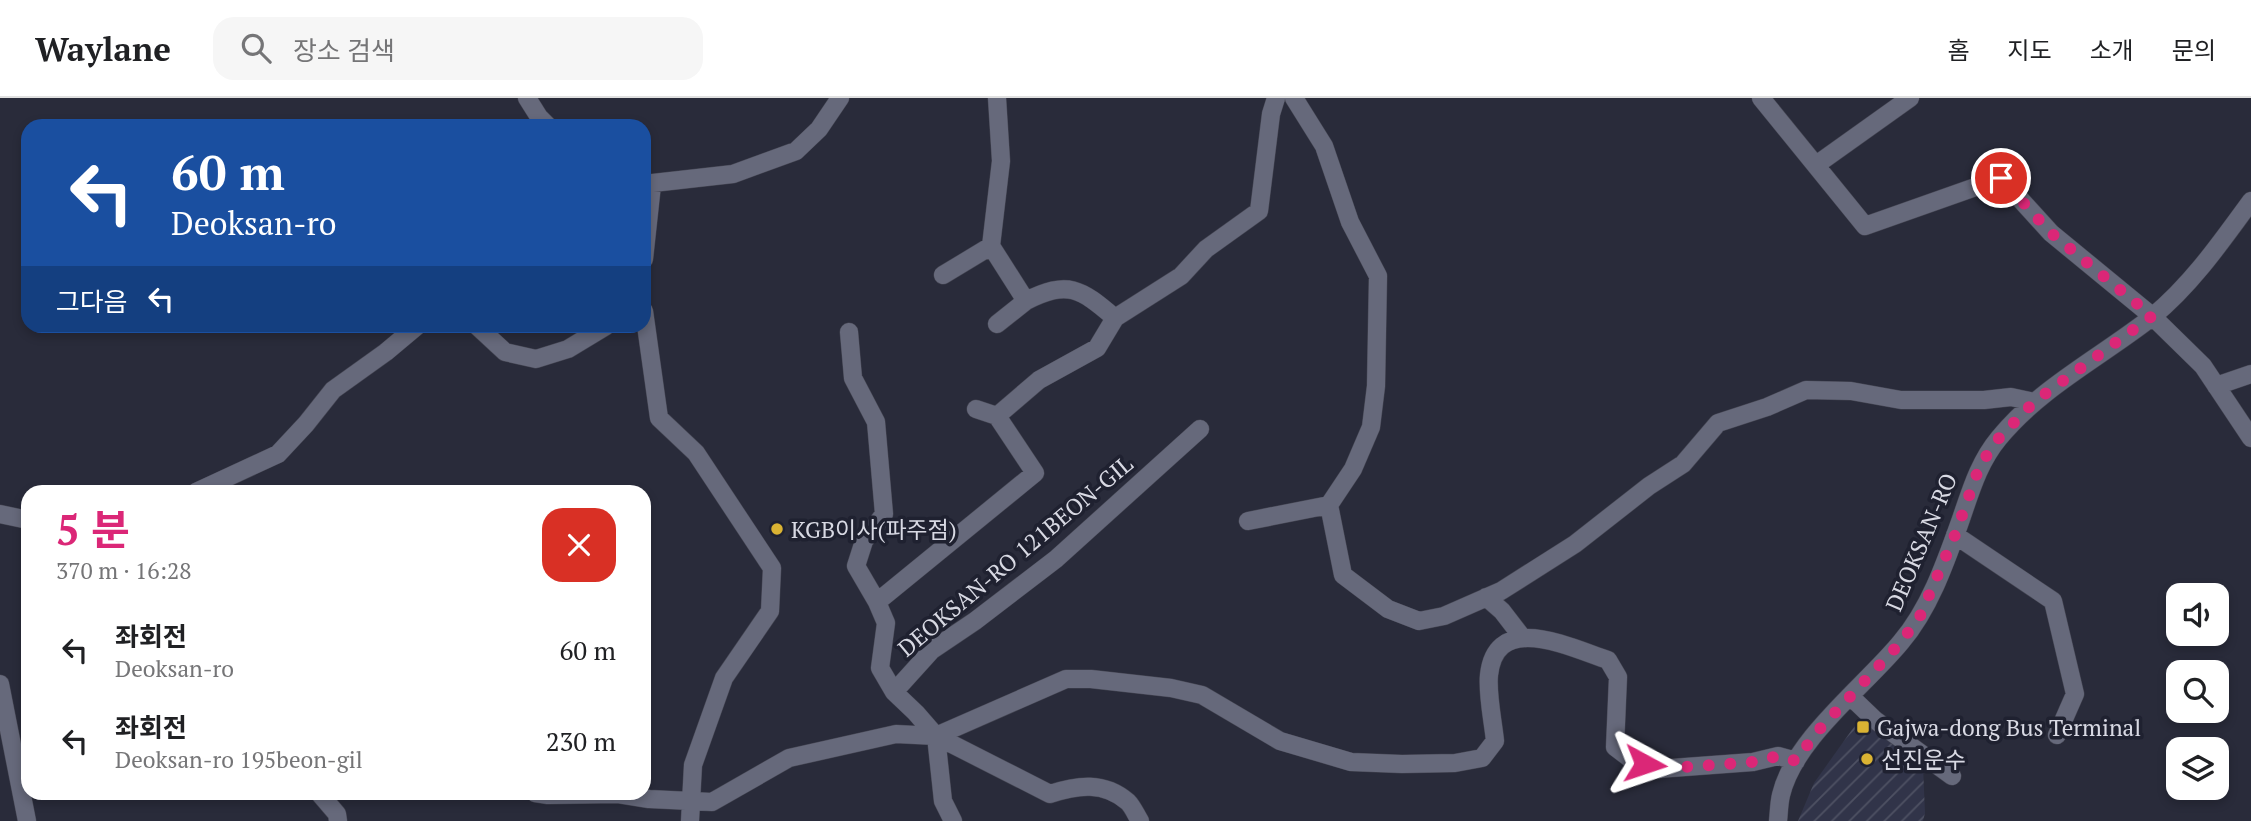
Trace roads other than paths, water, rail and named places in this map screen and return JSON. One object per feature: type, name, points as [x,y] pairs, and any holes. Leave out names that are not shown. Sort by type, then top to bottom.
[{"type":"street","points":[[527,98],[541,119]]},
{"type":"street","points":[[651,185],[733,174],[796,151],[819,129],[839,98]]},
{"type":"street","points":[[997,98],[1001,161],[991,247],[1026,301]]},
{"type":"street","points":[[997,416],[1039,380],[1097,348],[1115,318],[1181,276],[1206,250],[1259,211],[1271,114],[1276,98]]},
{"type":"street","points":[[1294,98],[1324,146],[1350,222],[1378,276],[1376,386],[1371,427],[1353,469],[1329,505],[1343,575],[1388,609],[1419,621],[1444,616],[1501,591],[1574,544],[1683,464],[1718,423],[1767,407],[1806,390],[1851,391],[1902,400],[1984,400],[2011,397],[2034,402]]},
{"type":"street","points":[[1761,98],[1865,226],[2001,178],[2051,233],[2152,316],[2203,366],[2251,438]]},
{"type":"street","points":[[1816,165],[1910,98]]},
{"type":"street","name":"DEOKSAN-RO","points":[[1778,821],[1782,793],[1796,761],[1816,733],[1901,642],[1920,616],[1955,535],[1980,465],[1999,438],[2034,402],[2152,316],[2180,292],[2251,201]]},
{"type":"street","points":[[943,275],[991,247]]},
{"type":"street","points":[[997,324],[1026,301],[1048,290],[1072,288],[1096,302],[1115,318]]},
{"type":"street","name":"DEOKSAN-RO 121BEON-GIL","points":[[849,332],[853,378],[876,422],[884,514],[864,541],[856,566],[886,623],[880,668],[894,692],[936,736]]},
{"type":"street","points":[[211,485],[278,454],[333,390],[408,333]]},
{"type":"street","points":[[485,333],[505,352],[536,359],[568,349],[594,333]]},
{"type":"street","points":[[647,333],[659,418],[696,453],[772,568],[769,611],[724,678],[693,765],[691,821]]},
{"type":"street","points":[[2216,386],[2251,374]]},
{"type":"street","points":[[877,602],[1035,473],[997,416],[976,409]]},
{"type":"street","name":"DEOKSAN-RO 121BEON-GIL","points":[[894,692],[932,650],[1056,559],[1200,429]]},
{"type":"street","points":[[1248,521],[1329,505]]},
{"type":"street","points":[[0,514],[21,518]]},
{"type":"street","points":[[1955,535],[2053,601],[2075,694],[2056,735]]},
{"type":"street","points":[[1486,597],[1502,611],[1522,637]]},
{"type":"street","points":[[936,736],[1066,679],[1091,679],[1171,688],[1202,695],[1280,741],[1351,762],[1455,763],[1482,758],[1495,741],[1489,676],[1494,655],[1504,644],[1522,637],[1542,639],[1608,660],[1618,677],[1615,747],[1632,760],[1658,769],[1753,762],[1778,756],[1796,761]]},
{"type":"street","points":[[0,684],[21,791]]},
{"type":"street","points":[[1850,696],[1875,720],[1952,776]]},
{"type":"street","points":[[651,798],[712,802],[789,758],[896,734],[936,736],[1050,794],[1073,786],[1102,788],[1129,803],[1140,821]]},
{"type":"street","points":[[936,736],[943,801],[953,821]]},
{"type":"street","points":[[23,800],[27,821]]},
{"type":"street","points":[[325,800],[337,814],[338,821]]},
{"type":"place","name":"KGB이사(파주점)","points":[[777,529]]},
{"type":"place","name":"Gajwa-dong Bus Terminal","points":[[1863,727]]},
{"type":"place","name":"선진운수","points":[[1867,759]]}]
